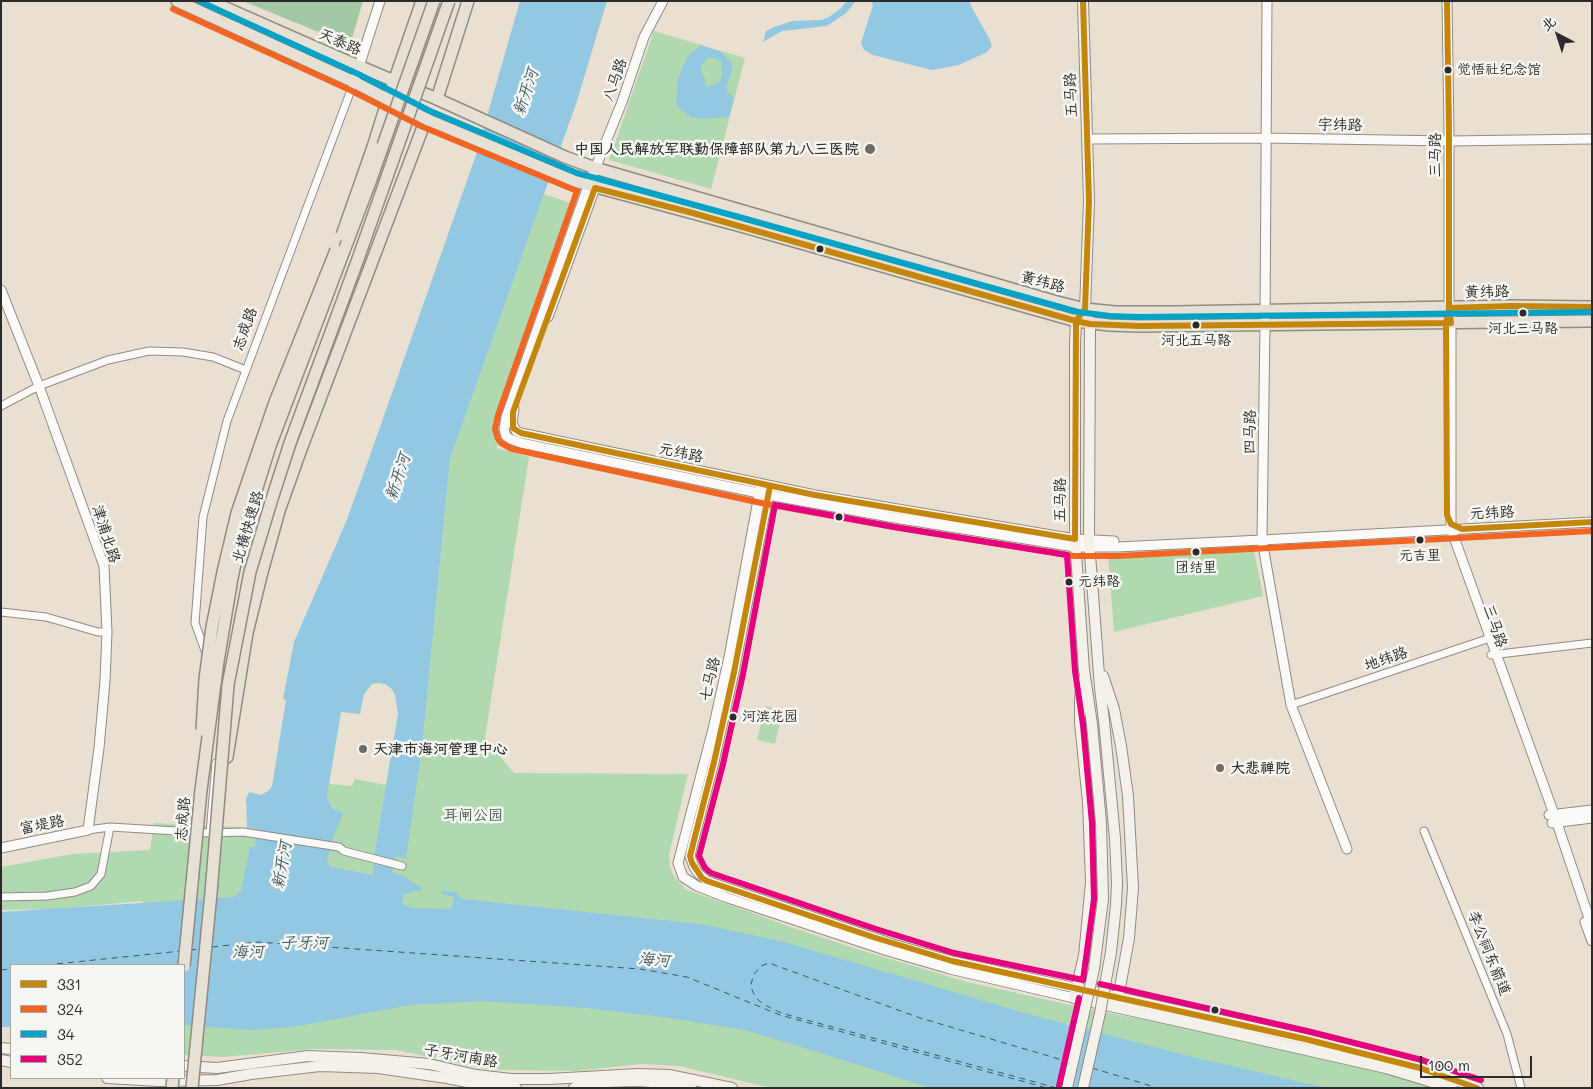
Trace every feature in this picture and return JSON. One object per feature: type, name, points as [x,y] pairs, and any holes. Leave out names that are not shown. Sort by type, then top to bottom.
[{"type":"main road","name":"天泰路","points":[[177,1],[354,82],[426,119],[558,175]]},
{"type":"main road","points":[[201,790],[206,670],[223,572],[238,513],[275,402],[337,248],[422,1]]},
{"type":"main road","name":"北横快速路","points":[[232,578],[239,545],[270,446],[370,182],[434,1]]},
{"type":"main road","name":"北横快速路","points":[[192,1088],[228,685],[250,572],[270,502],[290,443],[358,259],[449,1]]},
{"type":"main road","points":[[437,99],[468,1]]},
{"type":"main road","name":"五马路","points":[[1083,1088],[1111,952],[1117,884],[1115,838],[1089,544],[1090,324],[1085,309],[1089,201],[1084,1]]},
{"type":"main road","name":"天泰路","points":[[214,2],[565,157]]},
{"type":"main road","points":[[218,810],[247,633],[279,511],[426,119]]},
{"type":"main road","name":"黄纬路","points":[[565,157],[595,168],[1048,300],[1085,309],[1124,312],[1592,306]]},
{"type":"main road","name":"黄纬路","points":[[558,175],[592,187],[1090,324],[1139,326],[1592,321]]},
{"type":"main road","points":[[1076,321],[1085,309]]},
{"type":"main road","name":"五马路","points":[[1067,1088],[1094,969],[1103,898],[1101,822],[1092,724],[1084,670],[1075,543],[1076,321]]},
{"type":"main road","name":"志成路","points":[[184,964],[201,790],[218,661],[232,578]]},
{"type":"main road","points":[[1100,668],[1114,708],[1128,796],[1133,888],[1129,938],[1118,1002]]},
{"type":"main road","points":[[1084,670],[1080,699],[1080,723],[1088,802],[1091,882],[1084,956],[1075,993],[1297,1037],[1428,1070],[1478,1088]]},
{"type":"main road","points":[[1118,1002],[1386,1068],[1452,1088]]},
{"type":"main road","name":"子牙河南路","points":[[185,1066],[217,1068],[308,1056],[361,1058],[429,1064],[476,1075],[511,1079],[549,1080],[638,1074],[669,1075],[732,1088]]},
{"type":"main road","name":"子牙河南路","points":[[121,1079],[216,1084],[251,1074],[320,1066],[378,1068],[482,1085],[516,1088]]},
{"type":"main road","points":[[574,1088],[607,1082],[637,1081],[667,1083],[691,1088]]},
{"type":"street","name":"志成路","points":[[210,833],[222,689],[194,624],[203,517],[227,421],[354,82],[380,1]]},
{"type":"street","name":"八马路","points":[[513,428],[514,412],[592,187],[595,168],[622,102],[644,37],[663,1]]},
{"type":"street","name":"四马路","points":[[1266,1],[1262,538],[1291,705],[1346,850]]},
{"type":"street","name":"三马路","points":[[1447,1],[1451,525],[1493,655],[1592,927]]},
{"type":"street","name":"宇纬路","points":[[1088,140],[1266,138],[1449,141],[1592,139]]},
{"type":"street","name":"八马路","points":[[506,436],[504,429],[506,417],[592,187]]},
{"type":"street","name":"津浦北路","points":[[1,290],[39,386],[104,566],[107,632],[105,681],[99,748],[88,830]]},
{"type":"street","points":[[1,406],[39,386],[108,360],[149,351],[183,352],[213,357],[246,370]]},
{"type":"street","name":"元纬路","points":[[513,428],[521,434],[895,518],[1075,543],[1262,538],[1451,525],[1592,520]]},
{"type":"street","name":"元纬路","points":[[506,436],[521,443],[765,489]]},
{"type":"street","name":"七马路","points":[[765,489],[734,672],[690,856],[694,867],[708,881],[886,942],[1075,993]]},
{"type":"street","name":"七马路","points":[[765,489],[708,749],[678,863],[683,877],[697,886],[718,894],[888,951],[950,969],[1075,993]]},
{"type":"street","points":[[1,612],[46,617],[98,632],[107,632]]},
{"type":"street","name":"地纬路","points":[[1291,705],[1488,639]]},
{"type":"street","points":[[1493,655],[1592,643]]},
{"type":"street","points":[[1553,819],[1592,810]]},
{"type":"street","points":[[1553,819],[1592,818]]},
{"type":"street","name":"三马路","points":[[1553,819],[1592,941]]},
{"type":"street","points":[[1,898],[46,896],[75,892],[91,886],[101,874],[110,827]]},
{"type":"street","points":[[88,830],[110,827],[210,833],[243,832],[339,847],[344,851],[399,865]]},
{"type":"street","name":"富堤路","points":[[1,848],[88,830]]},
{"type":"street","name":"李公祠东箭道","points":[[1424,831],[1507,1034],[1521,1088]]},
{"type":"street","points":[[216,1084],[217,1068]]},
{"type":"green space","points":[[243,1],[363,1],[350,45]]},
{"type":"green space","points":[[654,31],[745,58],[711,189],[609,160]]},
{"type":"green space","name":"耳闸公园","points":[[544,194],[573,204],[498,418],[497,448],[529,457],[485,738],[514,773],[688,774],[669,855],[673,875],[685,889],[788,926],[967,982],[1093,1010],[1177,1026],[1398,1076],[1436,1088],[771,1088],[679,1066],[641,1064],[577,1071],[487,1069],[396,1050],[314,1049],[224,1057],[185,1055],[185,964],[135,964],[143,901],[55,909],[1,910],[1,867],[72,854],[150,850],[154,823],[240,827],[331,841],[335,809],[327,797],[329,784],[352,786],[355,779],[386,785],[375,851],[423,739],[450,459]]},
{"type":"green space","points":[[1253,545],[1263,596],[1114,632],[1108,554]]},
{"type":"green space","points":[[765,706],[783,710],[775,744],[757,740]]},
{"type":"water","name":"子牙河","points":[[520,1],[607,1],[577,101],[450,459],[423,739],[406,858],[396,856],[392,873],[403,876],[422,888],[421,891],[403,894],[402,904],[413,908],[452,909],[454,897],[441,894],[442,891],[456,892],[462,899],[701,924],[784,942],[1035,1016],[1193,1057],[1327,1088],[931,1088],[745,1030],[662,1017],[586,1008],[482,1001],[410,1005],[293,1027],[250,1030],[185,1025],[185,964],[10,964],[10,1027],[1,1027],[1,912],[234,897],[241,891],[250,847],[255,847],[257,829],[247,828],[246,799],[249,792],[261,795],[272,786],[286,700],[283,699],[294,642],[346,522],[476,155]],"holes":[[[372,684],[385,684],[392,689],[395,695],[398,714],[374,856],[373,875],[331,867],[327,861],[332,841],[343,813],[334,809],[327,797],[341,712],[360,714],[364,694]]]},
{"type":"water","points":[[847,1],[856,1],[846,13],[827,26],[782,31],[763,42],[766,31],[774,27],[792,21],[821,20],[829,17]]},
{"type":"water","points":[[871,1],[970,1],[992,46],[987,52],[959,65],[932,70],[873,55],[864,50],[861,43],[873,5]]},
{"type":"water","points":[[701,45],[721,52],[731,62],[733,66],[727,91],[734,99],[729,117],[700,119],[691,117],[680,109],[676,103],[678,79],[688,56]],"holes":[[[711,57],[721,61],[722,76],[720,82],[708,87],[705,84],[701,67],[707,58]]]},
{"type":"ferry route","points":[[212,947],[257,942],[640,969],[687,977],[780,1015],[1047,1088]]},
{"type":"ferry route","points":[[190,950],[200,949]]},
{"type":"ferry route","points":[[56,964],[181,951]]},
{"type":"ferry route","points":[[1057,1088],[781,1013],[763,1004],[756,998],[751,984],[754,974],[761,966],[769,963],[920,1018],[1069,1062]]},
{"type":"ferry route","points":[[1,970],[10,969]]},
{"type":"ferry route","points":[[1092,1068],[1158,1088]]},
{"type":"transit line","name":"34","points":[[199,1],[358,74],[430,111],[577,173],[1078,312],[1139,317],[1592,312]]},
{"type":"transit line","name":"331","points":[[1076,321],[1085,309],[1089,201],[1083,1]]},
{"type":"transit line","name":"331","points":[[1076,321],[1090,324],[1139,326],[1451,323],[1449,308],[1447,1]]},
{"type":"transit line","name":"324","points":[[173,9],[350,90],[423,127],[577,191],[498,415],[495,429],[498,439],[501,443],[512,449],[766,504],[1074,556],[1117,556],[1592,531]]},
{"type":"transit line","name":"331","points":[[595,188],[689,212],[1076,321],[1075,539],[815,495],[521,433],[513,428],[513,412],[595,188]]},
{"type":"transit line","name":"331","points":[[1592,307],[1511,306],[1449,308],[1446,323],[1447,515],[1451,524],[1462,529],[1592,522]]},
{"type":"transit line","name":"331","points":[[770,486],[734,672],[690,856],[692,863],[702,878],[873,937],[952,961],[1305,1039],[1420,1068],[1477,1088]]},
{"type":"transit line","name":"352","points":[[775,505],[894,527],[1067,555],[1075,671],[1083,725],[1092,823],[1094,899],[1083,980],[954,953],[876,929],[711,873],[705,868],[699,856],[723,764],[743,674],[775,505]]},
{"type":"transit line","name":"352","points":[[1100,984],[1307,1031],[1422,1060],[1481,1080]]},
{"type":"transit line","name":"352","points":[[1059,1086],[1079,998]]},
{"type":"place","name":"觉悟社纪念馆","points":[[1448,70]]},
{"type":"place","name":"中国人民解放军联勤保障部队第九八三医院","points":[[870,149]]},
{"type":"place","name":"河北三马路","points":[[1523,313]]},
{"type":"place","name":"河北五马路","points":[[1196,325]]},
{"type":"place","name":"元吉里","points":[[1420,540]]},
{"type":"place","name":"团结里","points":[[1196,552]]},
{"type":"place","name":"元纬路","points":[[1069,582]]},
{"type":"place","name":"河滨花园","points":[[733,717]]},
{"type":"place","name":"天津市海河管理中心","points":[[363,749]]},
{"type":"place","name":"大悲禅院","points":[[1220,768]]},
{"type":"water label","name":"新开河","points":[[526,92]]},
{"type":"water label","name":"新开河","points":[[398,477]]},
{"type":"water label","name":"新开河","points":[[282,865]]},
{"type":"water label","name":"海河","points":[[248,952]]},
{"type":"water label","name":"海河","points":[[654,960]]}]
